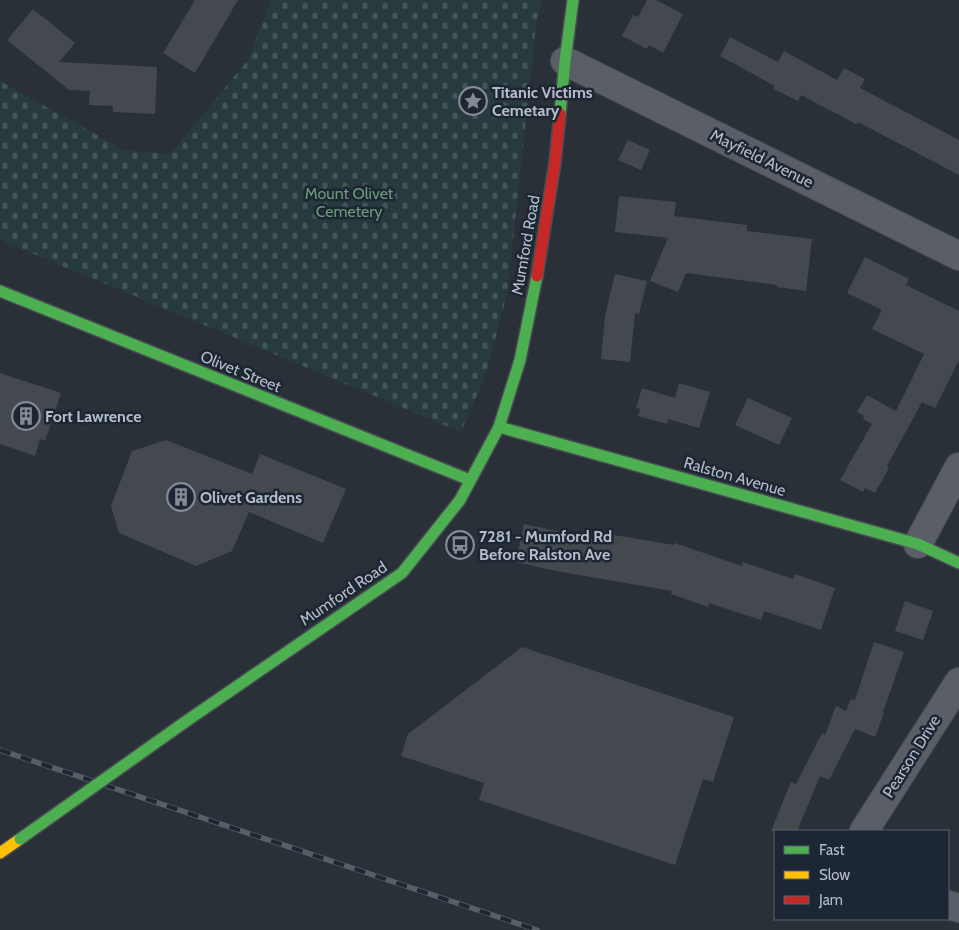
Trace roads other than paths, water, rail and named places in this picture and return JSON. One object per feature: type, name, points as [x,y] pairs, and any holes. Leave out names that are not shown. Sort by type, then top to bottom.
[{"type":"street","name":"Mumford Road","points":[[0,853],[185,722],[402,573],[460,500],[499,427],[520,360],[541,256],[555,162],[573,0]]},
{"type":"street","name":"Mayfield Avenue","points":[[565,61],[959,256]]},
{"type":"street","name":"Olivet Street","points":[[0,292],[470,480]]},
{"type":"street","name":"Ralston Avenue","points":[[499,427],[918,544],[959,564]]},
{"type":"street","points":[[918,544],[959,467]]},
{"type":"street","name":"Pearson Drive","points":[[865,830],[959,682]]},
{"type":"railway","points":[[0,750],[537,930]]},
{"type":"place","name":"Titanic Victims Cemetary","points":[[473,101]]},
{"type":"place","name":"Fort Lawrence","points":[[26,416]]},
{"type":"place","name":"Olivet Gardens","points":[[181,497]]},
{"type":"place","name":"7281 - Mumford Rd Before Ralston Ave","points":[[460,545]]},
{"type":"park label","name":"Mount Olivet Cemetery","points":[[349,202]]}]
